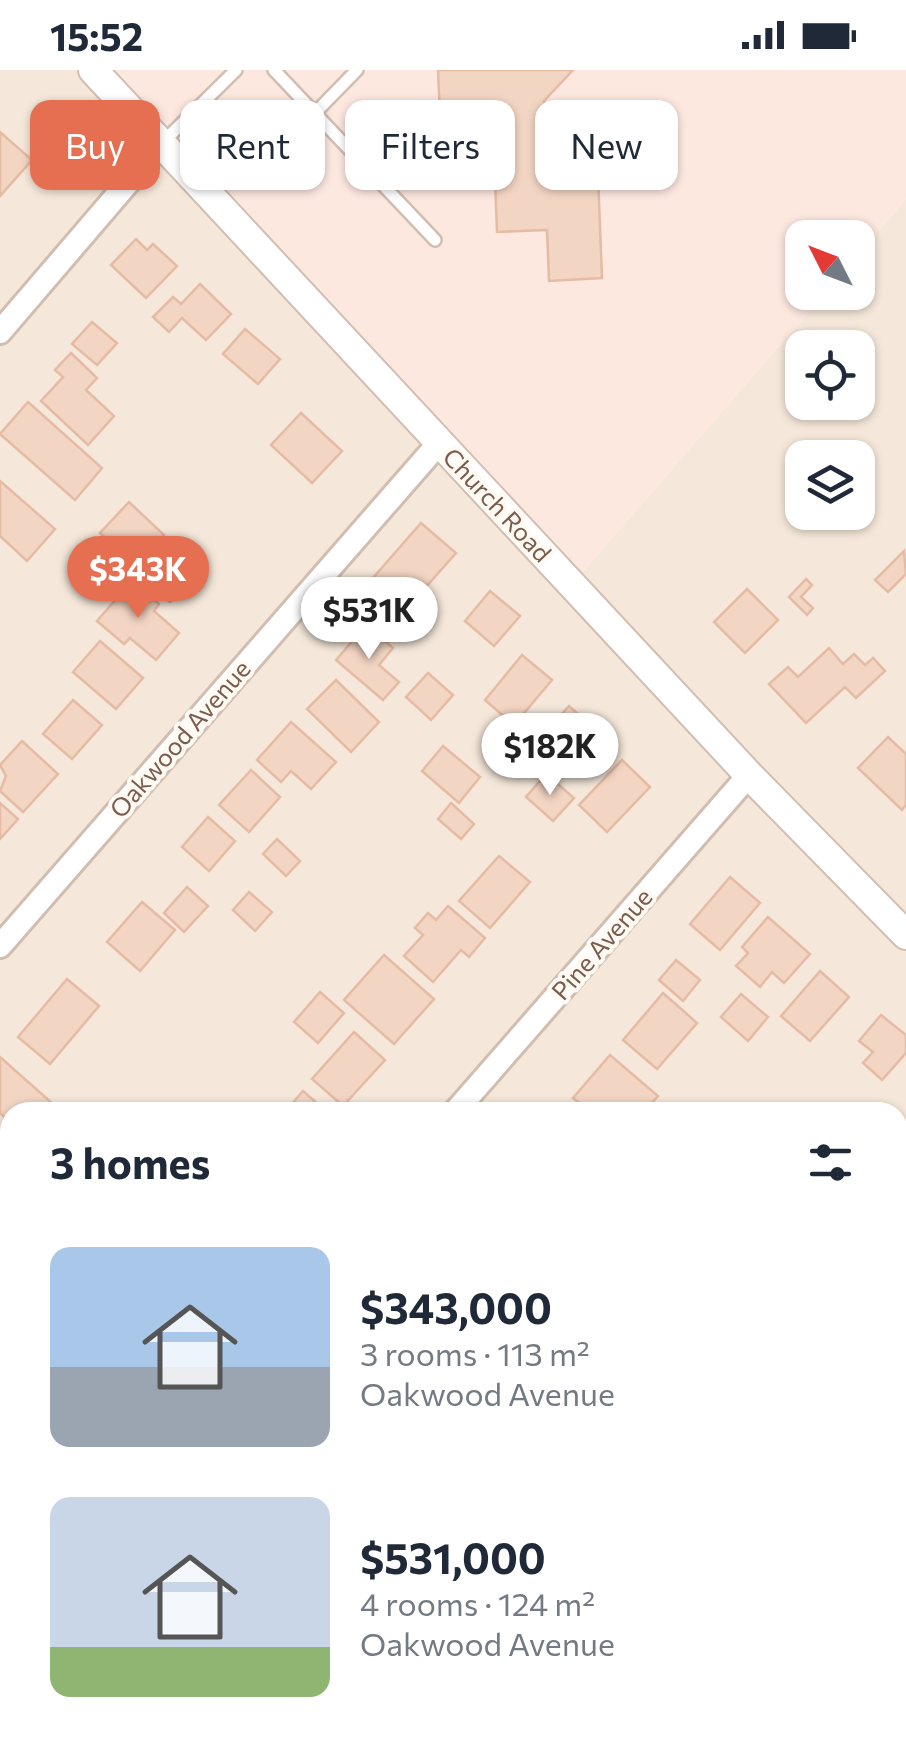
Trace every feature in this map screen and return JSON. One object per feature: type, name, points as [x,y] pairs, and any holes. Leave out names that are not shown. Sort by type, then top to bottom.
[{"type":"street","name":"Church Road","points":[[93,70],[749,775],[906,935]]},
{"type":"street","points":[[0,332],[162,144]]},
{"type":"street","name":"Oakwood Avenue","points":[[0,946],[439,442]]},
{"type":"street","name":"Pine Avenue","points":[[464,1102],[749,775]]},
{"type":"lane","points":[[162,144],[236,70]]},
{"type":"lane","points":[[274,70],[303,100]]},
{"type":"lane","points":[[325,103],[356,70]]},
{"type":"lane","points":[[325,124],[434,240]]},
{"type":"shaded area","points":[[0,70],[110,70],[138,100],[30,100],[30,190],[160,190],[160,124],[180,146],[180,190],[221,190],[579,576],[785,339],[785,420],[875,420],[875,330],[793,330],[810,310],[875,310],[875,235],[906,199],[906,1102],[0,1102]]},
{"type":"shaded area","points":[[110,70],[906,70],[906,199],[875,235],[875,220],[785,220],[785,310],[810,310],[793,330],[785,330],[785,339],[579,576],[221,190],[325,190],[325,100],[180,100],[180,146],[160,124],[160,100],[138,100]]},
{"type":"building","points":[[438,70],[573,70],[545,100],[535,100],[535,190],[599,190],[602,278],[549,281],[547,230],[497,232],[495,190],[515,190],[515,100],[439,100]]},
{"type":"building","points":[[0,132],[30,162],[0,196]]},
{"type":"building","points":[[136,239],[147,250],[153,244],[177,266],[146,298],[111,265]]},
{"type":"building","points":[[200,284],[231,314],[206,340],[182,318],[169,332],[153,317],[173,297],[181,304]]},
{"type":"building","points":[[92,322],[117,343],[97,365],[72,344]]},
{"type":"building","points":[[245,329],[280,359],[258,384],[223,354]]},
{"type":"building","points":[[71,353],[97,378],[86,390],[114,416],[88,445],[41,401],[63,377],[55,370]]},
{"type":"building","points":[[28,402],[102,468],[75,500],[0,434]]},
{"type":"building","points":[[301,413],[342,451],[312,483],[271,445]]},
{"type":"building","points":[[0,481],[55,529],[27,561],[0,536]]},
{"type":"building","points":[[129,502],[164,535],[156,543],[168,554],[147,577],[100,533]]},
{"type":"building","points":[[421,523],[456,553],[400,616],[366,586]]},
{"type":"building","points":[[904,551],[906,574],[888,592],[875,580]]},
{"type":"building","points":[[166,561],[189,583],[170,602],[147,581]]},
{"type":"building","points":[[806,579],[812,585],[801,597],[813,608],[807,615],[789,597]]},
{"type":"building","points":[[132,581],[159,604],[154,611],[179,633],[156,660],[130,638],[124,644],[97,621]]},
{"type":"building","points":[[747,589],[778,620],[745,653],[714,622]]},
{"type":"building","points":[[490,591],[520,616],[494,646],[465,621]]},
{"type":"building","points":[[366,625],[393,648],[379,665],[399,682],[383,700],[336,660]]},
{"type":"building","points":[[100,641],[143,678],[116,709],[73,672]]},
{"type":"building","points":[[829,648],[843,664],[854,654],[865,665],[873,658],[885,671],[856,698],[845,687],[806,723],[769,684],[788,667],[798,677]]},
{"type":"building","points":[[522,655],[552,680],[514,725],[485,700]]},
{"type":"building","points":[[428,673],[453,695],[431,720],[406,697]]},
{"type":"building","points":[[336,680],[379,722],[351,752],[307,709]]},
{"type":"building","points":[[73,700],[102,725],[72,759],[43,734]]},
{"type":"building","points":[[569,706],[610,742],[585,771],[573,760],[565,768],[536,743]]},
{"type":"building","points":[[291,722],[336,762],[311,789],[291,771],[281,782],[257,760]]},
{"type":"building","points":[[888,737],[906,754],[906,805],[902,810],[858,768]]},
{"type":"building","points":[[22,741],[58,774],[23,812],[0,791],[6,776],[0,765]]},
{"type":"building","points":[[443,746],[480,777],[459,803],[422,771]]},
{"type":"building","points":[[622,760],[650,787],[607,832],[579,805]]},
{"type":"building","points":[[251,770],[280,797],[249,832],[219,805]]},
{"type":"building","points":[[546,774],[574,798],[553,821],[526,797]]},
{"type":"building","points":[[0,803],[18,819],[0,839]]},
{"type":"building","points":[[451,803],[474,824],[461,839],[438,819]]},
{"type":"building","points":[[208,817],[235,841],[209,871],[182,847]]},
{"type":"building","points":[[277,839],[300,861],[286,876],[263,854]]},
{"type":"building","points":[[499,856],[530,882],[490,928],[459,901]]},
{"type":"building","points":[[730,877],[760,903],[720,950],[690,924]]},
{"type":"building","points":[[187,887],[208,906],[184,932],[164,913]]},
{"type":"building","points":[[249,892],[272,912],[255,931],[233,910]]},
{"type":"building","points":[[142,902],[175,930],[140,971],[107,942]]},
{"type":"building","points":[[448,906],[485,938],[469,957],[461,950],[433,982],[404,956],[423,935],[415,928],[428,913],[436,920]]},
{"type":"building","points":[[768,917],[810,954],[784,983],[772,972],[760,987],[736,966],[748,953],[742,947]]},
{"type":"building","points":[[384,955],[434,999],[394,1044],[344,1000]]},
{"type":"building","points":[[676,960],[700,980],[683,1001],[659,980]]},
{"type":"building","points":[[820,971],[849,997],[810,1041],[781,1016]]},
{"type":"building","points":[[67,979],[99,1006],[50,1064],[18,1037]]},
{"type":"building","points":[[320,992],[344,1013],[318,1043],[294,1022]]},
{"type":"building","points":[[663,993],[697,1023],[657,1069],[623,1040]]},
{"type":"building","points":[[741,994],[768,1017],[748,1041],[721,1017]]},
{"type":"building","points":[[881,1015],[906,1035],[906,1053],[882,1080],[863,1063],[873,1052],[859,1041]]},
{"type":"building","points":[[354,1032],[385,1060],[347,1102],[338,1102],[312,1079]]},
{"type":"building","points":[[610,1055],[658,1096],[652,1102],[578,1102],[573,1098]]},
{"type":"building","points":[[0,1057],[51,1102],[0,1102]]},
{"type":"building","points":[[303,1091],[316,1102],[294,1102]]}]
